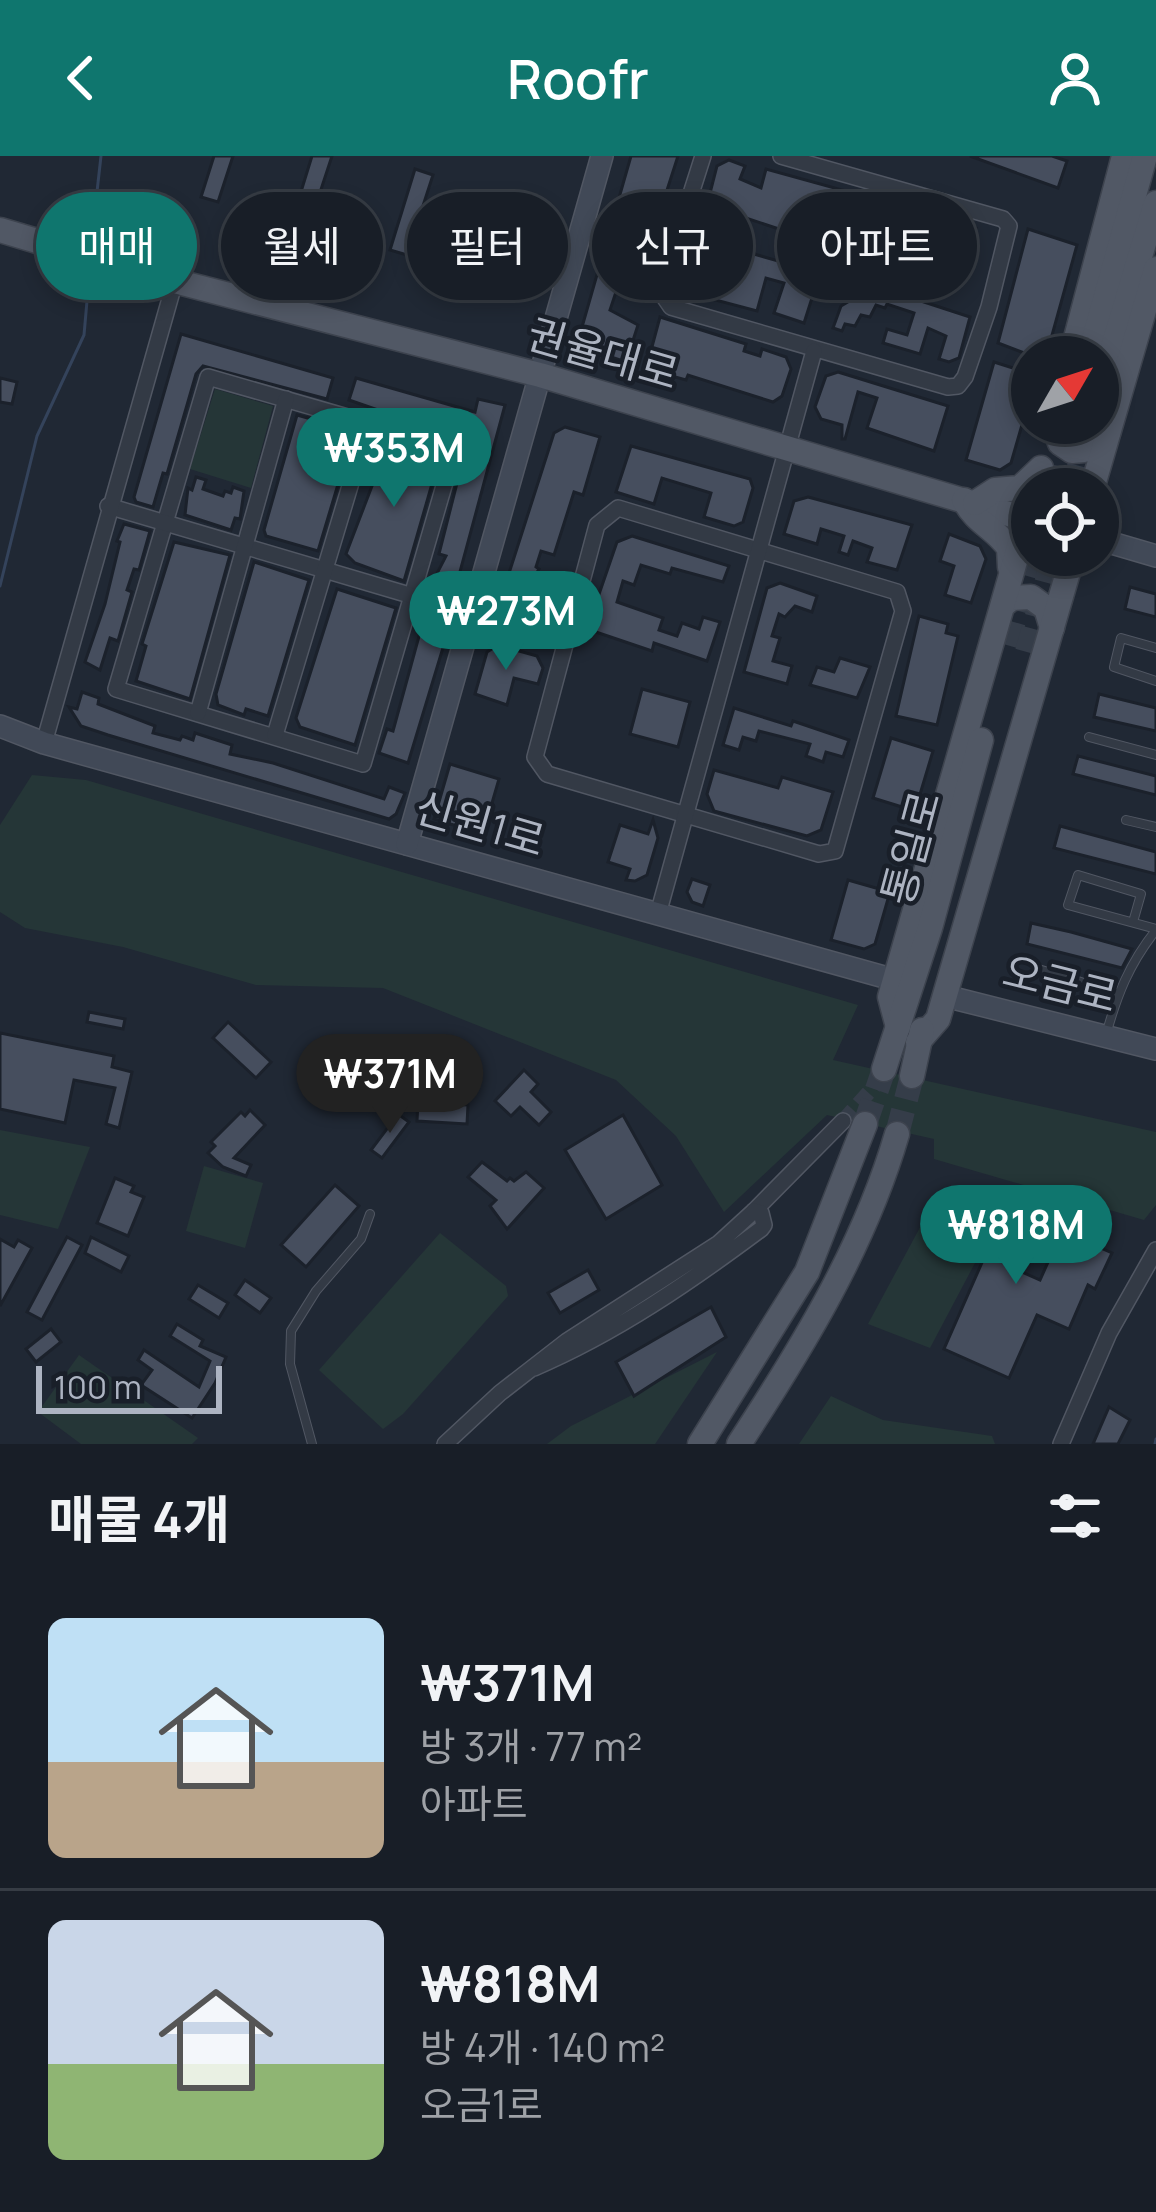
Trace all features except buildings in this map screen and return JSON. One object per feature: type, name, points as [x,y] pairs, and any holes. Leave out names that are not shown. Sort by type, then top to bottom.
[{"type":"main road","points":[[1077,336],[1124,156]]},
{"type":"main road","points":[[1095,336],[1145,156]]},
{"type":"main road","points":[[1116,336],[1156,203]]},
{"type":"main road","name":"권율대로","points":[[0,230],[36,241]]},
{"type":"main road","points":[[1119,395],[1156,269]]},
{"type":"main road","name":"권율대로","points":[[197,287],[540,375],[1011,510]]},
{"type":"main road","points":[[1062,444],[1072,451],[1092,444]]},
{"type":"main road","points":[[1011,489],[970,501],[976,521],[1010,548],[1011,561]]},
{"type":"main road","points":[[1011,576],[890,997],[908,1035],[938,1019],[1067,576]]},
{"type":"main road","points":[[1003,605],[1012,598],[1031,597],[1046,608],[1052,628]]},
{"type":"main road","name":"통일로","points":[[884,1069],[908,1035],[1017,648]]},
{"type":"main road","name":"통일로","points":[[908,1035],[912,1076]]},
{"type":"main road","points":[[700,1444],[807,1271],[854,1122]]},
{"type":"main road","points":[[739,1444],[799,1352],[836,1283],[874,1203],[897,1134]]},
{"type":"street","points":[[407,844],[602,156]]},
{"type":"street","points":[[703,156],[660,291],[671,307],[814,351],[958,386],[989,307],[1009,226],[1003,219],[782,156]]},
{"type":"street","points":[[44,743],[169,300]]},
{"type":"street","points":[[658,914],[814,351]]},
{"type":"street","points":[[208,377],[369,423],[455,448],[363,764],[116,689],[208,377]]},
{"type":"street","points":[[198,713],[286,399]]},
{"type":"street","points":[[274,735],[369,423]]},
{"type":"street","points":[[108,506],[565,641]]},
{"type":"street","points":[[618,508],[757,549],[897,592],[903,611],[835,851],[819,854],[548,774],[535,757],[597,525],[618,508]]},
{"type":"street","points":[[1119,545],[1156,556]]},
{"type":"street","name":"신원1로","points":[[0,726],[44,743],[895,980]]},
{"type":"street","name":"오금로","points":[[945,996],[1156,1048]]},
{"type":"street","points":[[446,1444],[500,1393],[535,1368],[668,1296],[760,1229],[765,1219],[754,1210],[854,1122]]},
{"type":"street","points":[[1061,1444],[1109,1333],[1156,1250]]},
{"type":"lane","points":[[1156,648],[1121,638],[1114,667],[1156,681]]},
{"type":"lane","points":[[1089,737],[1156,754]]},
{"type":"lane","points":[[1126,820],[1156,827]]},
{"type":"lane","points":[[1106,1035],[1117,993],[1135,957],[1156,930],[1068,905],[1078,875],[1141,895],[1133,922]]},
{"type":"lane","points":[[1034,968],[1117,993]]},
{"type":"lane","points":[[312,1444],[290,1364],[291,1331],[316,1291],[361,1239],[370,1214]]},
{"type":"shaded area","points":[[215,389],[273,406],[251,488],[190,469]]},
{"type":"shaded area","points":[[32,775],[86,780],[858,1005],[833,1060],[1156,1132],[1156,1205],[1144,1220],[934,1159],[934,1139],[827,1115],[724,1212],[676,1136],[616,1080],[383,988],[256,985],[123,947],[25,928],[0,912],[0,825]]},
{"type":"shaded area","points":[[0,1130],[90,1147],[58,1229],[0,1215]]},
{"type":"shaded area","points":[[204,1166],[263,1183],[245,1248],[186,1231]]},
{"type":"shaded area","points":[[924,1220],[985,1244],[930,1348],[868,1324]]},
{"type":"shaded area","points":[[440,1233],[506,1286],[508,1296],[403,1414],[383,1429],[319,1370]]},
{"type":"shaded area","points":[[717,1352],[655,1444],[547,1444],[571,1426]]},
{"type":"shaded area","points":[[79,1355],[198,1438],[192,1444],[81,1444],[38,1412]]},
{"type":"shaded area","points":[[831,1396],[883,1420],[992,1436],[995,1444],[799,1444]]},
{"type":"waterway","points":[[97,192],[101,156]]},
{"type":"waterway","points":[[0,586],[37,436],[84,335],[87,300]]},
{"type":"waterway","points":[[1155,1444],[1156,1439]]},
{"type":"tunnel","points":[[1057,468],[1064,444]]},
{"type":"tunnel","points":[[1079,468],[1085,444]]},
{"type":"tunnel","points":[[1007,645],[1027,576]]},
{"type":"tunnel","points":[[1027,652],[1048,576]]},
{"type":"tunnel","points":[[865,1124],[884,1069]]},
{"type":"tunnel","points":[[897,1134],[912,1076]]},
{"type":"tunnel","points":[[843,1121],[880,1080]]}]
